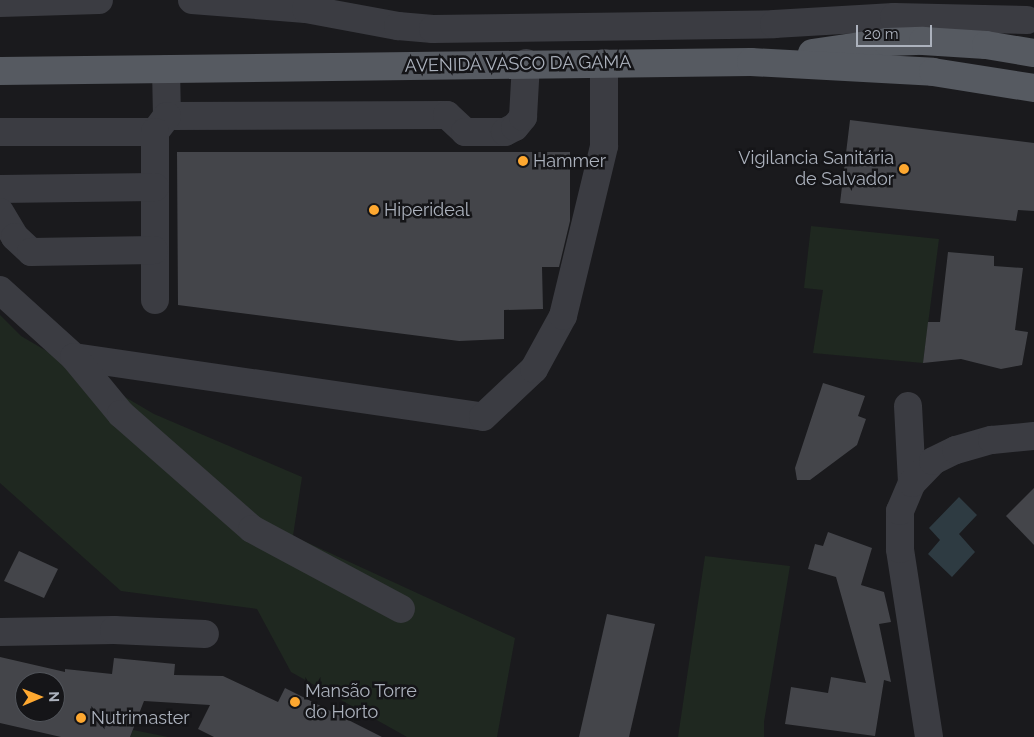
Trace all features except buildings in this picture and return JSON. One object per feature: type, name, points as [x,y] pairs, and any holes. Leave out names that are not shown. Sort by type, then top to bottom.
[{"type":"main road","points":[[751,62],[887,42],[986,45],[1034,53]]},
{"type":"main road","name":"AVENIDA VASCO DA GAMA","points":[[6,69],[751,62],[933,72],[1034,88]]},
{"type":"street","points":[[0,3],[99,0]]},
{"type":"street","points":[[192,0],[306,9],[398,26],[433,29],[748,24],[894,17],[1031,21]]},
{"type":"street","points":[[927,0],[1031,21]]},
{"type":"street","points":[[74,357],[483,417],[534,369],[563,316],[604,146],[604,63]]},
{"type":"street","points":[[0,132],[161,124],[447,115],[465,132],[505,132],[515,127],[523,117],[526,64]]},
{"type":"street","points":[[154,300],[155,187],[166,68]]},
{"type":"street","points":[[0,188],[155,187]]},
{"type":"street","points":[[0,212],[15,237],[31,252],[154,250]]},
{"type":"street","points":[[0,290],[74,357],[121,414],[252,529],[401,609]]},
{"type":"street","points":[[908,406],[912,483]]},
{"type":"street","points":[[929,737],[900,549],[900,510],[912,483],[933,461],[956,450],[992,440],[1034,436]]},
{"type":"street","points":[[0,632],[114,630],[205,634]]},
{"type":"shaded area","points":[[811,226],[939,239],[923,363],[813,353],[823,290],[804,288]]},
{"type":"shaded area","points":[[0,315],[21,336],[154,414],[302,477],[293,536],[515,638],[497,737],[407,737],[291,672],[257,609],[121,591],[0,483]]},
{"type":"shaded area","points":[[959,497],[977,515],[959,534],[975,552],[952,577],[928,554],[940,540],[929,528]]},
{"type":"shaded area","points":[[705,556],[790,566],[764,722],[764,737],[678,737]]},
{"type":"shaded area","points":[[133,730],[168,737],[130,737]]},
{"type":"place","name":"Hammer","points":[[523,161]]},
{"type":"place","name":"Vigilancia Sanitária de Salvador","points":[[904,169]]},
{"type":"place","name":"Hiperideal","points":[[374,210]]},
{"type":"place","name":"Mansão Torre do Horto","points":[[295,702]]},
{"type":"place","name":"Nutrimaster","points":[[81,718]]}]
